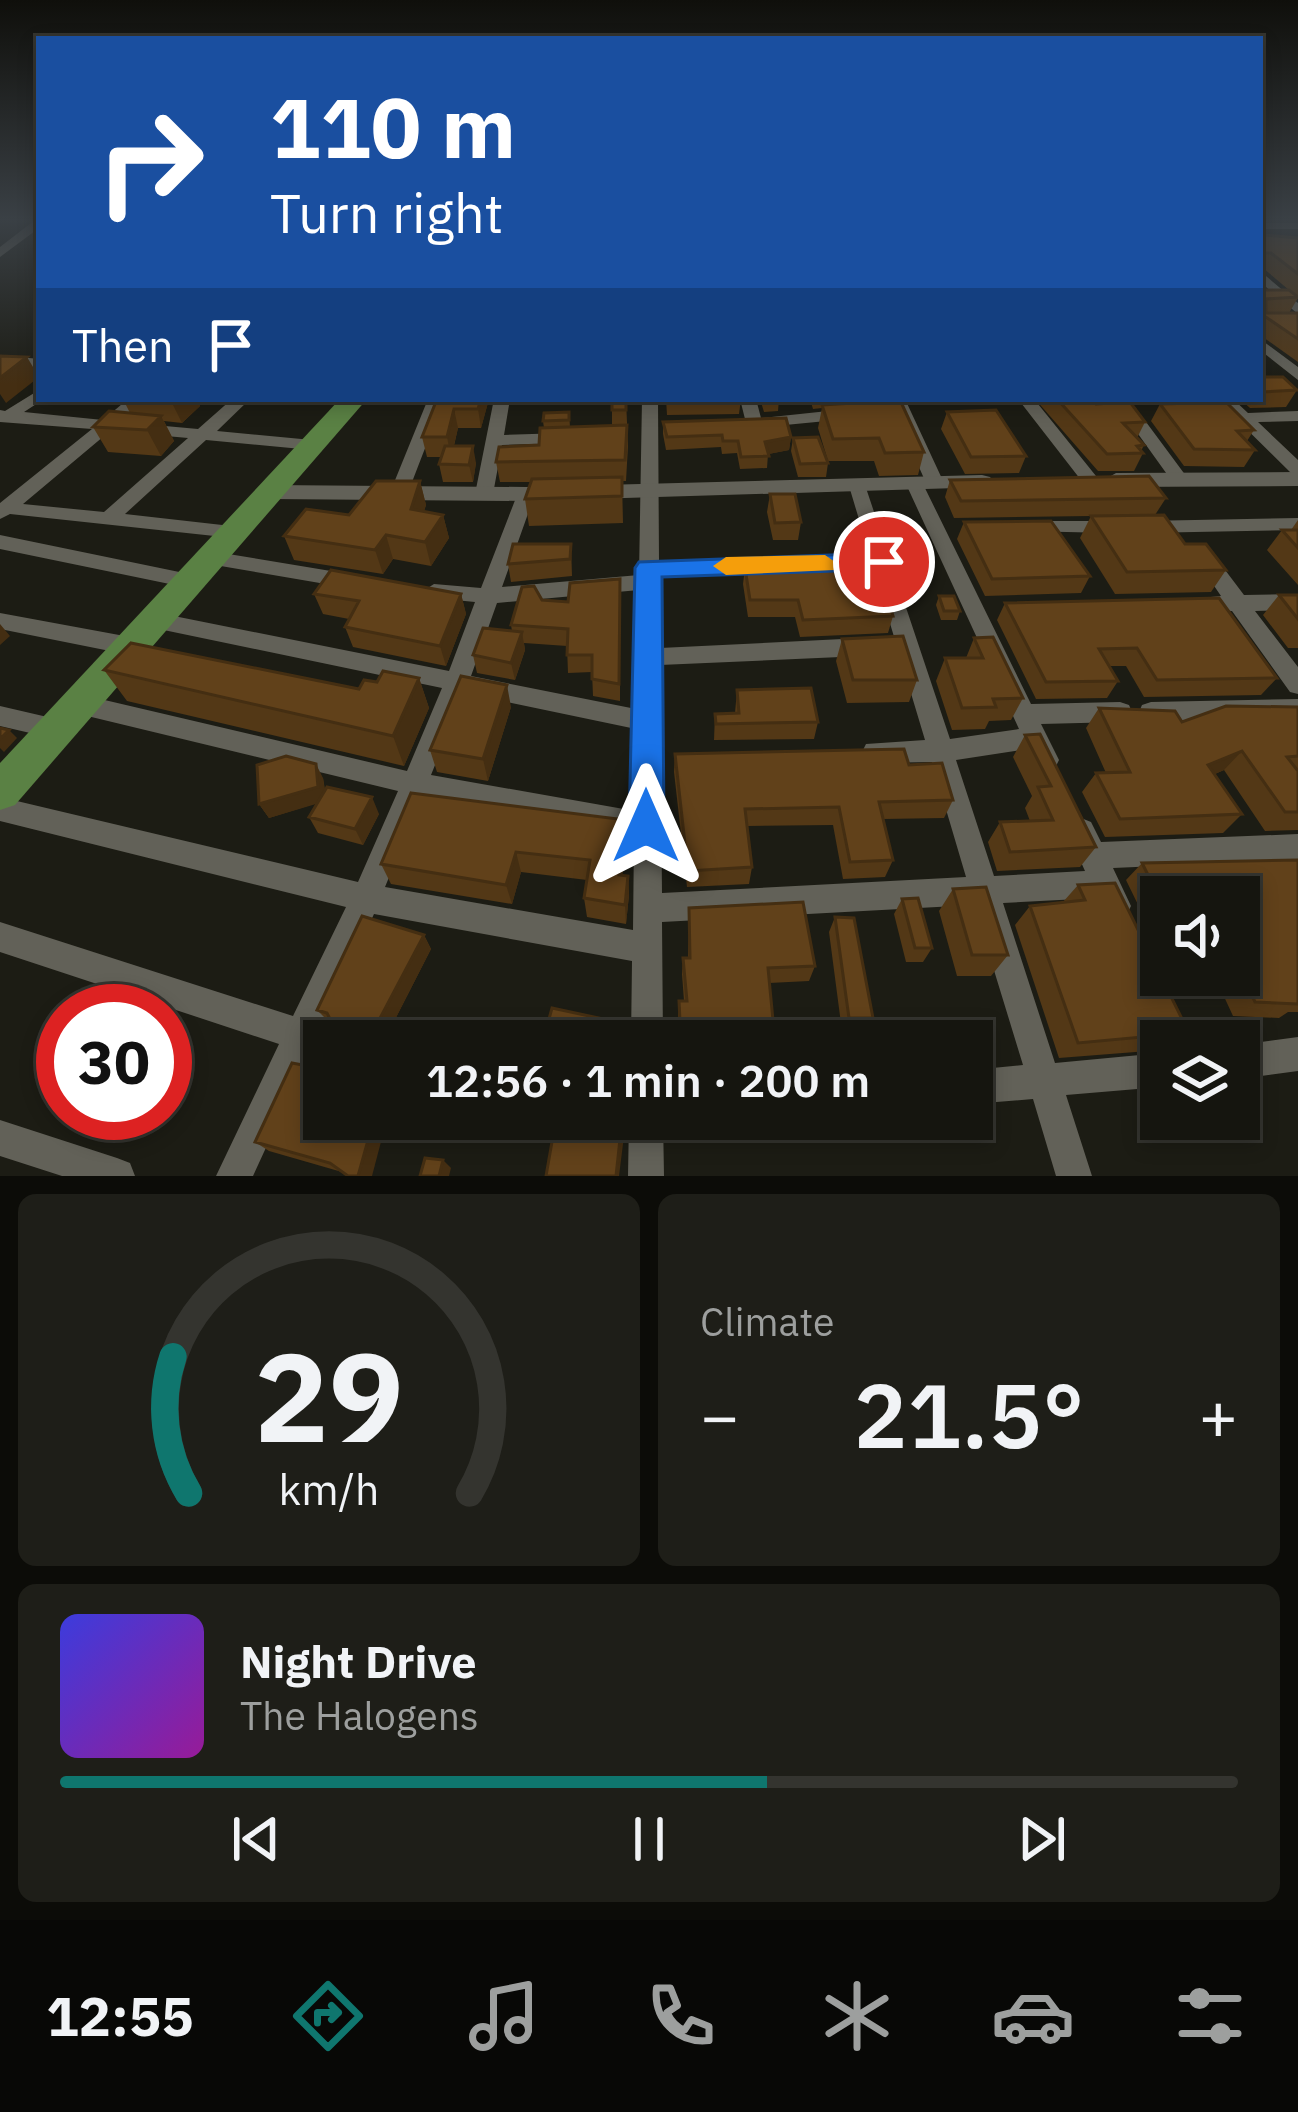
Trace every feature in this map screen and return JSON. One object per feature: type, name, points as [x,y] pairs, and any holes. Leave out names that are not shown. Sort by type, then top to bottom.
[{"type":"main road","points":[[0,791],[350,402]]},
{"type":"street","points":[[1263,278],[1298,310]]},
{"type":"street","points":[[1279,322],[1298,321]]},
{"type":"street","points":[[1263,345],[1296,371]]},
{"type":"street","points":[[0,360],[36,364]]},
{"type":"street","points":[[3,418],[36,397]]},
{"type":"street","points":[[3,511],[134,402]]},
{"type":"street","points":[[108,519],[238,402]]},
{"type":"street","points":[[398,495],[435,402]]},
{"type":"street","points":[[484,494],[501,402]]},
{"type":"street","points":[[647,1020],[646,826],[658,757],[647,721],[650,402]]},
{"type":"street","points":[[749,402],[754,423]]},
{"type":"street","points":[[1028,402],[1079,480],[1298,479]]},
{"type":"street","points":[[1122,402],[1180,479]]},
{"type":"street","points":[[1227,402],[1298,470]]},
{"type":"street","points":[[733,424],[886,409],[986,609],[1030,725],[1125,923]]},
{"type":"street","points":[[1242,418],[1298,416]]},
{"type":"street","points":[[3,418],[312,445]]},
{"type":"street","points":[[628,436],[671,424]]},
{"type":"street","points":[[494,440],[583,437]]},
{"type":"street","points":[[1144,479],[1298,685]]},
{"type":"street","points":[[270,492],[526,494],[1001,482]]},
{"type":"street","points":[[858,486],[1074,1176]]},
{"type":"street","points":[[319,1020],[456,684],[526,494]]},
{"type":"street","points":[[3,511],[233,532]]},
{"type":"street","points":[[1004,528],[1298,524]]},
{"type":"street","points":[[0,542],[200,570],[369,584]]},
{"type":"street","points":[[407,590],[489,596],[649,575],[884,562]]},
{"type":"street","points":[[1174,604],[1298,602]]},
{"type":"street","points":[[154,620],[647,721]]},
{"type":"street","points":[[0,621],[130,646]]},
{"type":"street","points":[[648,657],[910,645]]},
{"type":"street","points":[[852,753],[943,751],[1030,725],[1298,709]]},
{"type":"street","points":[[0,716],[68,717],[646,826]]},
{"type":"street","points":[[0,809],[366,898],[646,948]]},
{"type":"street","points":[[646,908],[987,890],[1100,870],[1297,848]]},
{"type":"street","points":[[0,937],[303,1035]]},
{"type":"street","points":[[234,1176],[303,1054]]},
{"type":"street","points":[[1260,1059],[1298,1054]]},
{"type":"street","points":[[993,1086],[1140,1072]]},
{"type":"street","points":[[0,1138],[117,1176]]},
{"type":"street","points":[[646,1140],[646,1176]]},
{"type":"building","points":[[1263,290],[1289,290],[1298,297],[1266,299],[1266,313],[1298,313],[1298,339],[1263,315]]},
{"type":"building","points":[[0,356],[27,357],[0,378]]},
{"type":"building","points":[[1263,377],[1283,377],[1297,390],[1263,392]]},
{"type":"building","points":[[436,402],[480,402],[478,409],[454,409],[447,437],[422,437]]},
{"type":"building","points":[[612,402],[626,402],[626,410],[612,410]]},
{"type":"building","points":[[901,402],[924,452],[885,453],[879,438],[833,439],[822,405]]},
{"type":"building","points":[[1060,402],[1130,402],[1145,422],[1123,423],[1144,445],[1137,446],[1143,453],[1107,454]]},
{"type":"building","points":[[1226,402],[1254,430],[1237,431],[1255,450],[1194,449],[1160,404]]},
{"type":"building","points":[[996,410],[1026,456],[971,457],[947,412]]},
{"type":"building","points":[[109,411],[161,416],[147,430],[93,427]]},
{"type":"building","points":[[569,412],[569,420],[543,421],[544,413]]},
{"type":"building","points":[[786,418],[791,437],[765,442],[769,456],[741,457],[738,441],[723,441],[722,435],[667,437],[663,422]]},
{"type":"building","points":[[627,425],[625,460],[496,462],[499,447],[539,445],[540,428]]},
{"type":"building","points":[[818,437],[828,463],[800,464],[793,438]]},
{"type":"building","points":[[445,446],[473,446],[469,465],[439,464]]},
{"type":"building","points":[[1149,476],[1166,498],[961,501],[950,480]]},
{"type":"building","points":[[622,477],[622,496],[525,499],[532,479]]},
{"type":"building","points":[[376,481],[420,481],[411,509],[443,515],[425,542],[386,535],[375,550],[284,536],[306,509],[349,515]]},
{"type":"building","points":[[770,494],[795,494],[801,522],[775,523]]},
{"type":"building","points":[[1164,515],[1185,544],[1206,544],[1226,570],[1127,572],[1091,516]]},
{"type":"building","points":[[1051,521],[1090,576],[992,579],[964,522]]},
{"type":"building","points":[[1282,530],[1298,530],[1298,548]]},
{"type":"building","points":[[513,544],[571,544],[570,559],[508,564]]},
{"type":"building","points":[[776,560],[793,560],[795,565],[870,563],[880,588],[885,588],[893,616],[803,620],[798,600],[750,600],[745,568],[778,568]]},
{"type":"building","points":[[331,570],[461,594],[440,646],[345,627],[359,601],[314,594]]},
{"type":"building","points":[[620,579],[619,684],[592,679],[592,655],[567,655],[568,629],[511,625],[522,587],[534,586],[542,600],[568,602],[570,583]]},
{"type":"building","points":[[1279,595],[1298,595],[1298,619]]},
{"type":"building","points":[[939,596],[954,596],[960,611],[944,611]]},
{"type":"building","points":[[1219,598],[1277,678],[1157,680],[1137,648],[1099,649],[1118,681],[1046,682],[1005,603]]},
{"type":"building","points":[[483,628],[522,632],[511,663],[473,655]]},
{"type":"building","points":[[903,636],[917,680],[853,680],[842,639]]},
{"type":"building","points":[[993,637],[1023,698],[993,699],[996,707],[962,708],[945,658],[983,658],[974,638]]},
{"type":"building","points":[[131,643],[359,689],[364,680],[377,682],[383,671],[419,678],[393,736],[104,670]]},
{"type":"building","points":[[461,676],[507,685],[483,759],[430,750]]},
{"type":"building","points":[[811,688],[818,722],[716,724],[715,714],[739,713],[737,690]]},
{"type":"building","points":[[1226,706],[1298,707],[1298,756],[1287,757],[1298,771],[1298,812],[1285,812],[1242,751],[1208,765],[1242,814],[1120,819],[1096,773],[1130,772],[1099,708],[1175,711],[1182,722]]},
{"type":"building","points":[[1040,734],[1096,847],[1010,852],[1000,822],[1053,820],[1038,787],[1051,786],[1025,735]]},
{"type":"building","points":[[904,749],[909,765],[942,763],[953,800],[879,802],[893,860],[850,862],[839,807],[745,809],[752,867],[688,871],[675,754]]},
{"type":"building","points":[[286,756],[316,764],[318,787],[259,804],[257,765]]},
{"type":"building","points":[[327,787],[372,797],[355,829],[309,817]]},
{"type":"building","points":[[411,793],[626,820],[619,875],[628,876],[625,905],[584,898],[590,860],[516,852],[506,885],[381,864]]},
{"type":"building","points":[[1298,860],[1298,1004],[1255,1002],[1252,996],[1260,996],[1260,876],[1148,876],[1142,863]]},
{"type":"building","points":[[1115,883],[1140,934],[1140,996],[1171,996],[1183,1020],[1140,1020],[1140,1037],[1078,1043],[1030,906],[1085,900],[1078,885]]},
{"type":"building","points":[[986,887],[1008,955],[972,955],[953,889]]},
{"type":"building","points":[[918,898],[932,948],[915,948],[902,899]]},
{"type":"building","points":[[803,902],[815,966],[768,968],[773,1020],[680,1020],[679,1001],[687,1001],[683,958],[690,958],[689,908]]},
{"type":"building","points":[[362,916],[424,935],[379,1020],[330,1020],[317,1010]]},
{"type":"building","points":[[835,917],[854,918],[873,1018],[849,1018]]},
{"type":"building","points":[[552,1008],[608,1020],[549,1020]]},
{"type":"building","points":[[292,1063],[303,1065],[303,1140],[368,1140],[358,1176],[255,1142]]},
{"type":"building","points":[[552,1140],[620,1140],[616,1176],[546,1176]]},
{"type":"building","points":[[425,1158],[443,1160],[439,1176],[420,1176]]},
{"type":"slow traffic","points":[[726,566],[825,564]]},
{"type":"route","points":[[646,826],[649,568],[884,562]]}]
